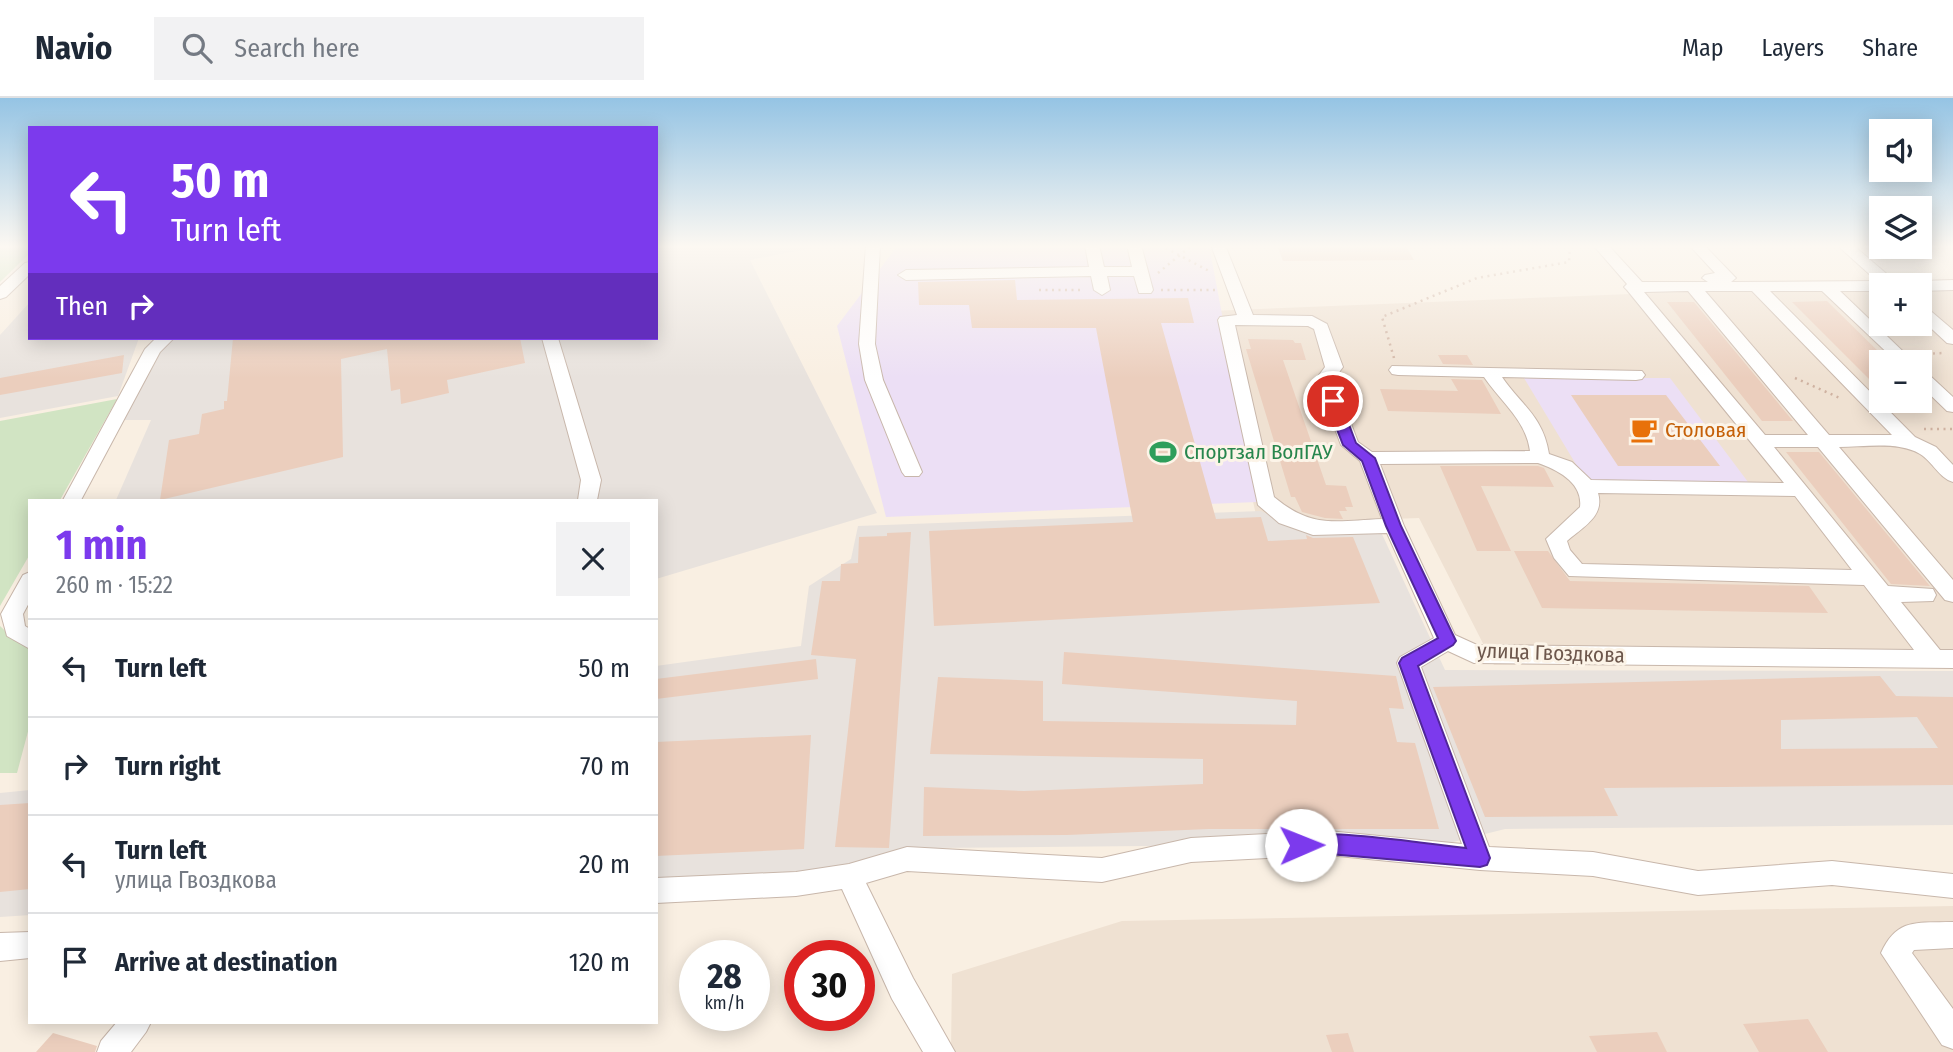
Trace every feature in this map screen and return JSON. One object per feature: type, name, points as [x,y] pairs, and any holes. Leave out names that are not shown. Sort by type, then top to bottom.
[{"type":"street","points":[[870,290],[867,344],[874,380],[912,472]]},
{"type":"street","points":[[1236,290],[1247,320],[1226,320],[1265,500],[1286,518],[1314,528],[1394,526]]},
{"type":"street","points":[[1633,290],[1875,586],[1943,659]]},
{"type":"street","points":[[1695,290],[1825,441],[1943,594]]},
{"type":"street","points":[[1759,290],[1908,441],[1929,451],[1953,476]]},
{"type":"street","points":[[1830,290],[1894,350]]},
{"type":"street","name":"улица Гвоздкова","points":[[1247,320],[1312,321],[1321,327],[1334,367],[1325,379],[1350,445],[1368,458],[1394,526],[1447,641],[1474,654],[1943,659]]},
{"type":"street","points":[[1932,321],[1953,339]]},
{"type":"street","points":[[73,499],[153,349],[164,340]]},
{"type":"street","points":[[551,340],[591,480],[589,499]]},
{"type":"street","points":[[1398,370],[1636,374]]},
{"type":"street","points":[[1490,373],[1508,399],[1518,405],[1537,435],[1540,457]]},
{"type":"street","points":[[1932,387],[1953,407]]},
{"type":"street","points":[[1759,441],[1908,441]]},
{"type":"street","points":[[1368,458],[1540,457],[1565,466],[1586,486],[1591,502],[1590,510],[1556,539],[1561,553],[1576,571],[1875,586],[1943,594]]},
{"type":"street","points":[[1586,486],[1800,491]]},
{"type":"street","points":[[28,584],[12,614],[15,630],[28,640]]},
{"type":"street","points":[[1447,641],[1408,663],[1480,858]]},
{"type":"street","points":[[658,891],[796,884],[849,876],[907,859],[1102,870],[1191,850],[1328,843],[1480,858],[1593,864],[1698,883],[1832,873],[1953,886]]},
{"type":"street","points":[[849,876],[886,956],[926,1032],[940,1052]]},
{"type":"street","points":[[1953,935],[1907,937],[1895,953],[1953,1034]]},
{"type":"street","points":[[0,947],[28,945]]},
{"type":"street","points":[[112,1052],[133,1024]]},
{"type":"path","points":[[1398,370],[1382,317],[1449,290]]},
{"type":"path","points":[[1932,355],[1953,353]]},
{"type":"path","points":[[1758,362],[1847,401]]},
{"type":"shaded area","points":[[658,290],[765,290],[877,513],[658,578],[658,499],[116,499],[151,420],[119,420],[158,349],[169,340],[658,340]]},
{"type":"shaded area","points":[[864,290],[1217,290],[1257,502],[886,517],[837,326]]},
{"type":"shaded area","points":[[1742,290],[1869,290],[1869,336],[1932,336],[1932,290],[1953,290],[1953,658],[1494,665],[1419,518],[1258,524],[1211,311]]},
{"type":"shaded area","points":[[28,304],[28,340],[138,340],[118,396],[0,418],[0,335]]},
{"type":"shaded area","points":[[1524,378],[1670,378],[1748,482],[1586,481]]},
{"type":"shaded area","points":[[1261,511],[1308,533],[1381,532],[1445,670],[1953,671],[1953,825],[1505,829],[1449,843],[932,848],[825,870],[658,880],[658,666],[801,646],[809,586],[851,559],[858,526]]},
{"type":"shaded area","points":[[28,790],[28,915],[0,917],[0,793]]},
{"type":"shaded area","points":[[1953,906],[1953,1052],[951,1052],[952,974],[1122,921]]},
{"type":"green space","points":[[117,399],[61,499],[28,499],[28,557],[0,606],[0,421]]},
{"type":"green space","points":[[0,626],[17,642],[28,645],[28,732],[17,773],[0,773]]},
{"type":"building","points":[[918,290],[1016,290],[1017,300],[1188,298],[1194,323],[1161,323],[1216,519],[1261,517],[1268,541],[1307,539],[1306,535],[1313,538],[1353,537],[1380,603],[934,626],[929,531],[1133,522],[1096,328],[972,328],[969,305],[919,305]]},
{"type":"building","points":[[1827,301],[1877,350],[1869,350],[1869,379],[1792,302]]},
{"type":"building","points":[[1667,302],[1694,302],[1793,421],[1762,421]]},
{"type":"building","points":[[1248,339],[1293,340],[1295,343],[1301,343],[1306,360],[1283,360],[1326,485],[1346,486],[1353,507],[1345,507],[1347,511],[1339,511],[1343,519],[1302,512],[1295,497],[1291,497],[1246,349],[1251,349]]},
{"type":"building","points":[[233,340],[520,340],[525,363],[447,380],[449,393],[401,404],[400,389],[391,391],[387,349],[341,359],[343,457],[160,499],[169,440],[199,434],[202,414],[224,409],[224,401],[227,401]]},
{"type":"building","points":[[124,355],[122,373],[0,395],[0,378]]},
{"type":"building","points":[[1438,355],[1467,355],[1473,365],[1443,364]]},
{"type":"building","points":[[1451,379],[1482,380],[1501,414],[1388,411],[1380,389],[1458,391]]},
{"type":"building","name":"Столовая","points":[[1571,395],[1666,395],[1720,466],[1618,466]]},
{"type":"building","points":[[1786,452],[1819,452],[1930,586],[1891,584]]},
{"type":"building","points":[[1440,466],[1538,466],[1544,468],[1554,487],[1481,486],[1511,551],[1477,551]]},
{"type":"building","points":[[911,532],[889,848],[835,847],[856,659],[811,655],[822,581],[840,581],[841,564],[858,563],[859,537]]},
{"type":"building","points":[[1514,551],[1548,551],[1570,581],[1809,586],[1828,613],[1542,608]]},
{"type":"building","points":[[1064,652],[1396,676],[1404,709],[1389,708],[1397,742],[1415,743],[1439,829],[1209,829],[1067,835],[923,836],[924,787],[1024,791],[1203,784],[1203,759],[930,754],[938,677],[1043,681],[1043,721],[1296,725],[1297,701],[1062,684]]},
{"type":"building","points":[[816,659],[818,679],[658,699],[658,679]]},
{"type":"building","points":[[1880,676],[1896,696],[1953,697],[1953,785],[1604,788],[1618,816],[1485,817],[1433,687]],"holes":[[[1917,717],[1938,748],[1781,749],[1781,720]]]},
{"type":"building","points":[[811,735],[804,849],[658,856],[658,742]]},
{"type":"building","points":[[28,803],[28,889],[0,892],[0,805]]},
{"type":"building","points":[[1808,1019],[1828,1052],[1759,1052],[1743,1024]]},
{"type":"building","points":[[1657,1032],[1667,1052],[1597,1052],[1589,1036]]},
{"type":"building","points":[[53,1033],[97,1046],[95,1052],[36,1052]]},
{"type":"building","points":[[1348,1033],[1354,1052],[1332,1052],[1326,1035]]},
{"type":"place","name":"Столовая","points":[[1644,430]]},
{"type":"place","name":"Спортзал ВолГАУ","points":[[1163,452]]},
{"type":"route","points":[[1301,845],[1328,843],[1480,858],[1408,663],[1447,641],[1394,526],[1368,458],[1350,445],[1333,401]]}]
